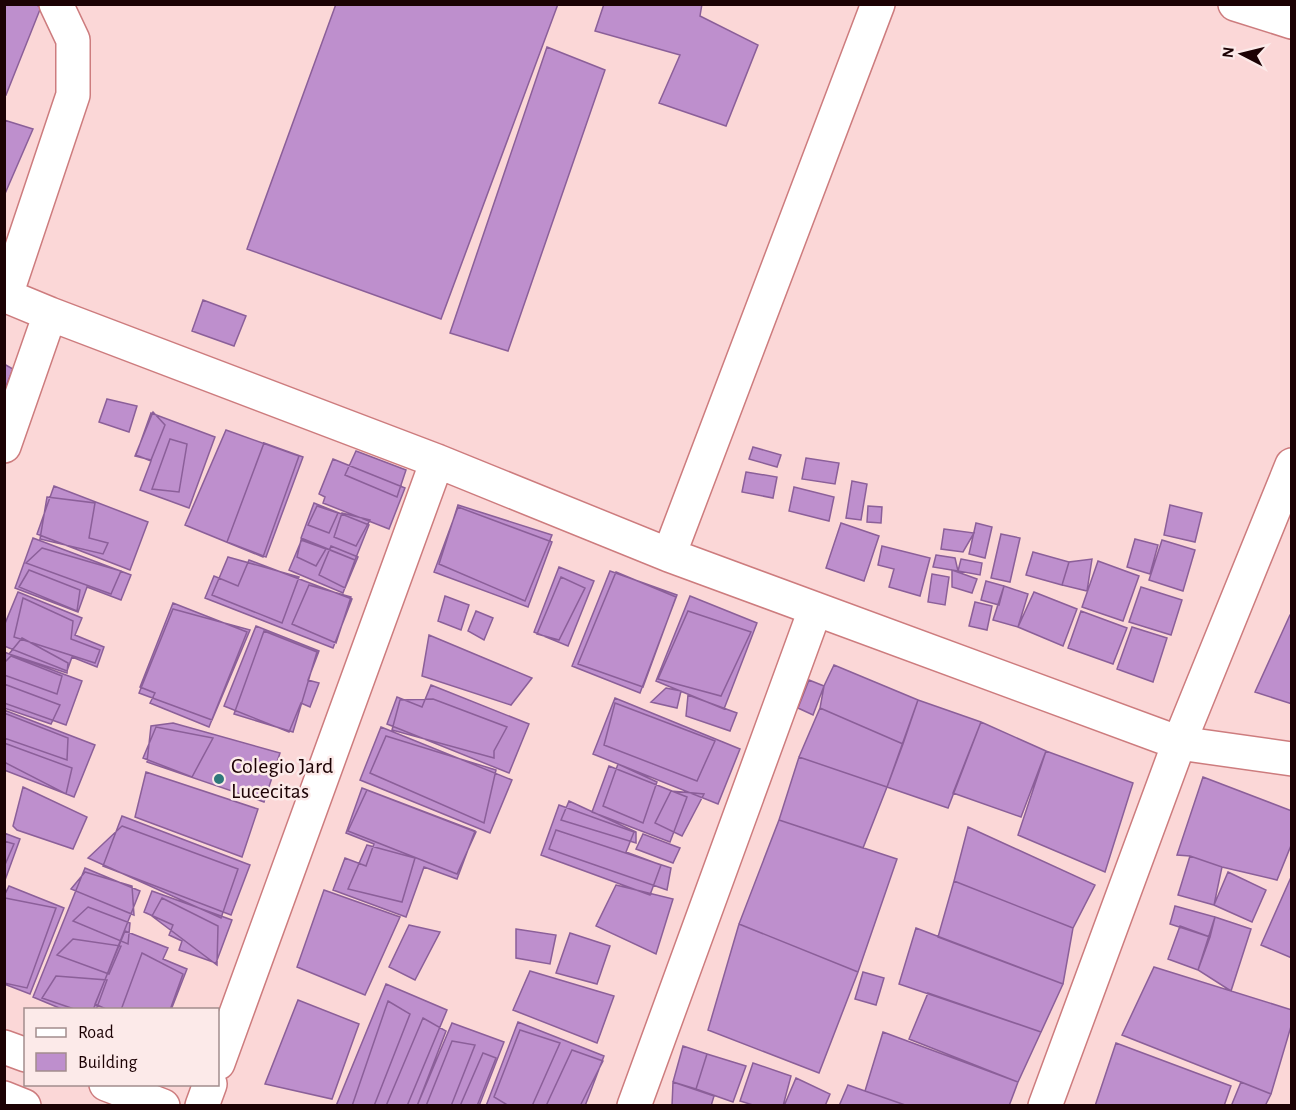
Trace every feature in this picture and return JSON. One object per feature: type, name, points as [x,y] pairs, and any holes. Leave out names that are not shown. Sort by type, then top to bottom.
[{"type":"street","points":[[56,4],[73,40],[73,95],[5,295],[437,461],[669,555],[1179,742],[1292,759]]},
{"type":"street","points":[[669,555],[878,4]]},
{"type":"street","points":[[1235,4],[1292,22]]},
{"type":"street","points":[[4,446],[50,314]]},
{"type":"street","points":[[219,1060],[437,461]]},
{"type":"street","points":[[1045,1106],[1179,742],[1290,475]]},
{"type":"street","points":[[634,1106],[815,610]]},
{"type":"street","points":[[4,1047],[24,1054]]},
{"type":"street","points":[[111,1086],[163,1106]]},
{"type":"street","points":[[202,1106],[209,1086]]},
{"type":"street","points":[[4,1098],[24,1106]]},
{"type":"building","points":[[4,4],[34,4],[41,7],[6,95],[4,94]]},
{"type":"building","points":[[336,4],[558,4],[441,319],[247,249]]},
{"type":"building","points":[[604,4],[702,4],[700,16],[758,45],[726,126],[659,103],[680,55],[595,31]]},
{"type":"building","points":[[547,47],[605,70],[508,351],[450,333]]},
{"type":"building","points":[[4,120],[33,129],[4,196]]},
{"type":"building","points":[[203,300],[246,316],[234,346],[192,331]]},
{"type":"building","points":[[4,364],[13,369],[4,391]]},
{"type":"building","points":[[107,399],[137,406],[129,432],[99,422]]},
{"type":"building","points":[[153,412],[165,425],[151,460],[135,456]]},
{"type":"building","points":[[151,413],[215,437],[189,508],[140,490],[151,461],[136,455]]},
{"type":"building","points":[[226,430],[299,456],[263,557],[185,525]]},
{"type":"building","points":[[170,439],[187,444],[179,492],[152,489]]},
{"type":"building","points":[[264,443],[303,457],[266,557],[227,542]]},
{"type":"building","points":[[753,447],[781,455],[777,467],[749,459]]},
{"type":"building","points":[[356,451],[406,470],[397,497],[345,475]]},
{"type":"building","points":[[806,458],[839,463],[835,484],[802,479]]},
{"type":"building","points":[[333,459],[405,488],[389,529],[323,503],[325,497],[319,494]]},
{"type":"building","points":[[746,472],[777,477],[773,498],[742,492]]},
{"type":"building","points":[[852,481],[867,484],[861,520],[846,518]]},
{"type":"building","points":[[54,486],[148,522],[130,570],[37,534]]},
{"type":"building","points":[[794,487],[834,497],[829,521],[789,511]]},
{"type":"building","points":[[47,497],[95,503],[89,538],[108,543],[103,554],[40,539]]},
{"type":"building","points":[[314,503],[369,525],[355,560],[301,538]]},
{"type":"building","points":[[458,505],[552,535],[525,601],[439,564]]},
{"type":"building","points":[[1170,505],[1202,513],[1195,542],[1164,535]]},
{"type":"building","points":[[317,506],[338,513],[329,533],[308,525]]},
{"type":"building","points":[[868,506],[882,507],[881,523],[867,522]]},
{"type":"building","points":[[458,507],[552,542],[528,607],[434,572]]},
{"type":"building","points":[[342,513],[370,520],[356,546],[334,537]]},
{"type":"building","points":[[841,523],[879,536],[864,581],[826,568]]},
{"type":"building","points":[[976,523],[992,527],[985,558],[969,554]]},
{"type":"building","points":[[944,529],[974,533],[963,552],[941,549]]},
{"type":"building","points":[[1001,534],[1020,538],[1010,582],[991,578]]},
{"type":"building","points":[[33,538],[131,575],[121,600],[87,587],[78,612],[15,588]]},
{"type":"building","points":[[302,539],[355,560],[343,593],[289,570]]},
{"type":"building","points":[[1135,539],[1158,545],[1150,574],[1127,567]]},
{"type":"building","points":[[301,540],[326,549],[316,566],[297,557]]},
{"type":"building","points":[[1162,540],[1195,550],[1183,591],[1149,580]]},
{"type":"building","points":[[331,546],[358,557],[345,588],[319,575]]},
{"type":"building","points":[[882,546],[930,558],[920,596],[889,587],[894,569],[878,565]]},
{"type":"building","points":[[42,548],[121,571],[111,594],[26,563]]},
{"type":"building","points":[[1033,552],[1069,562],[1062,585],[1026,575]]},
{"type":"building","points":[[936,555],[955,558],[958,571],[933,567]]},
{"type":"building","points":[[228,557],[299,577],[282,623],[212,595]]},
{"type":"building","points":[[961,559],[982,563],[980,575],[958,571]]},
{"type":"building","points":[[1092,559],[1087,591],[1062,585],[1069,562]]},
{"type":"building","points":[[249,560],[352,599],[333,648],[205,598],[214,576],[238,586]]},
{"type":"building","points":[[1098,561],[1139,576],[1123,621],[1082,607]]},
{"type":"building","points":[[559,567],[594,581],[568,646],[534,632]]},
{"type":"building","points":[[29,570],[80,590],[77,611],[19,587]]},
{"type":"building","points":[[952,570],[977,579],[972,593],[952,587]]},
{"type":"building","points":[[610,571],[677,595],[640,693],[572,666]]},
{"type":"building","points":[[616,572],[676,597],[643,687],[578,664]]},
{"type":"building","points":[[932,574],[949,577],[945,605],[928,602]]},
{"type":"building","points":[[561,577],[585,588],[559,640],[537,634]]},
{"type":"building","points":[[986,581],[1004,586],[999,605],[981,600]]},
{"type":"building","points":[[309,585],[351,597],[336,643],[292,624]]},
{"type":"building","points":[[1004,586],[1028,594],[1018,627],[993,620]]},
{"type":"building","points":[[1141,587],[1182,600],[1171,635],[1129,622]]},
{"type":"building","points":[[18,592],[82,618],[75,635],[104,647],[97,667],[72,657],[67,671],[4,646],[4,626]]},
{"type":"building","points":[[1034,592],[1077,609],[1063,646],[1018,627]]},
{"type":"building","points":[[445,596],[469,605],[461,630],[438,621]]},
{"type":"building","points":[[690,596],[757,623],[724,709],[656,681]]},
{"type":"building","points":[[23,598],[73,621],[71,639],[100,650],[95,663],[14,637]]},
{"type":"building","points":[[975,602],[992,606],[987,630],[969,626]]},
{"type":"building","points":[[173,603],[247,632],[209,727],[150,703],[155,693],[140,687]]},
{"type":"building","points":[[173,609],[250,630],[212,720],[139,693]]},
{"type":"building","points":[[476,611],[493,618],[484,640],[468,631]]},
{"type":"building","points":[[688,611],[751,632],[721,696],[658,679]]},
{"type":"building","points":[[1081,611],[1127,628],[1113,664],[1068,648]]},
{"type":"building","points":[[1290,615],[1292,615],[1292,704],[1255,692]]},
{"type":"building","points":[[256,626],[319,651],[308,680],[319,683],[310,707],[301,703],[289,732],[224,706]]},
{"type":"building","points":[[1132,627],[1167,638],[1153,682],[1117,669]]},
{"type":"building","points":[[264,631],[317,652],[293,732],[234,714]]},
{"type":"building","points":[[429,635],[532,678],[511,705],[422,676]]},
{"type":"building","points":[[22,638],[68,663],[67,673],[9,654]]},
{"type":"building","points":[[4,652],[82,681],[66,725],[4,703]]},
{"type":"building","points":[[11,656],[62,676],[57,694],[4,675],[4,663]]},
{"type":"building","points":[[834,665],[918,700],[903,744],[820,708],[824,686]]},
{"type":"building","points":[[809,680],[824,686],[813,715],[798,708]]},
{"type":"building","points":[[4,684],[60,705],[51,724],[4,708]]},
{"type":"building","points":[[431,685],[529,724],[509,773],[387,724],[397,697],[422,707]]},
{"type":"building","points":[[666,688],[681,691],[677,708],[651,702]]},
{"type":"building","points":[[688,695],[737,713],[730,731],[686,716]]},
{"type":"building","points":[[615,698],[740,749],[718,804],[593,754]]},
{"type":"building","points":[[433,699],[507,727],[494,751],[494,758],[392,730],[400,700]]},
{"type":"building","points":[[918,700],[981,722],[948,808],[887,787]]},
{"type":"building","points":[[615,703],[715,741],[697,781],[604,745]]},
{"type":"building","points":[[820,708],[903,744],[887,787],[799,757]]},
{"type":"building","points":[[4,710],[95,745],[74,797],[4,770]]},
{"type":"building","points":[[4,713],[68,738],[67,760],[4,738]]},
{"type":"building","points":[[981,722],[1046,751],[1021,817],[953,793]]},
{"type":"building","points":[[173,723],[280,753],[264,802],[147,762],[151,726]]},
{"type":"building","points":[[156,727],[213,738],[192,777],[143,758]]},
{"type":"building","points":[[381,727],[512,780],[490,833],[360,780]]},
{"type":"building","points":[[386,736],[496,770],[484,823],[370,773]]},
{"type":"building","points":[[4,743],[72,768],[66,794],[4,762]]},
{"type":"building","points":[[1046,751],[1133,783],[1105,872],[1018,835]]},
{"type":"building","points":[[799,757],[887,787],[863,848],[779,820]]},
{"type":"building","points":[[618,764],[657,782],[643,823],[603,806]]},
{"type":"building","points":[[609,766],[687,797],[670,842],[592,812]]},
{"type":"building","points":[[146,772],[258,809],[242,857],[135,817]]},
{"type":"building","points":[[1203,777],[1292,811],[1292,843],[1277,880],[1222,867],[1190,856],[1177,855]]},
{"type":"building","points":[[23,787],[87,817],[73,849],[17,830],[13,826]]},
{"type":"building","points":[[362,788],[475,831],[457,879],[424,867],[406,917],[333,890],[345,858],[366,866],[374,844],[346,833]]},
{"type":"building","points":[[367,790],[476,832],[457,874],[348,831]]},
{"type":"building","points":[[671,791],[704,794],[682,836],[655,823]]},
{"type":"building","points":[[569,801],[636,832],[636,843],[561,820]]},
{"type":"building","points":[[559,805],[634,832],[626,852],[661,865],[650,895],[541,855]]},
{"type":"building","points":[[122,816],[250,865],[231,915],[103,866]]},
{"type":"building","points":[[779,820],[897,859],[858,972],[739,924]]},
{"type":"building","points":[[122,826],[238,869],[221,918],[88,858]]},
{"type":"building","points":[[968,827],[1095,885],[1073,928],[954,881]]},
{"type":"building","points":[[556,830],[671,868],[667,890],[549,849]]},
{"type":"building","points":[[4,833],[20,839],[4,883]]},
{"type":"building","points":[[643,834],[680,848],[673,863],[636,849]]},
{"type":"building","points":[[4,841],[14,844],[4,867]]},
{"type":"building","points":[[367,845],[415,858],[402,902],[348,889]]},
{"type":"building","points":[[1190,856],[1222,867],[1214,905],[1178,895]]},
{"type":"building","points":[[85,868],[140,891],[94,1008],[59,1008],[33,997]]},
{"type":"building","points":[[85,872],[132,886],[134,915],[71,889]]},
{"type":"building","points":[[1228,872],[1266,890],[1252,922],[1214,905]]},
{"type":"building","points":[[1292,875],[1292,958],[1261,945]]},
{"type":"building","points":[[954,881],[1073,928],[1063,984],[938,937]]},
{"type":"building","points":[[616,885],[673,899],[656,954],[596,926]]},
{"type":"building","points":[[9,886],[64,908],[30,994],[4,984],[4,896]]},
{"type":"building","points":[[324,890],[400,917],[365,995],[297,967]]},
{"type":"building","points":[[152,891],[232,920],[216,963],[179,950],[182,941],[169,935],[173,925],[144,912]]},
{"type":"building","points":[[5,898],[56,908],[27,988],[4,983]]},
{"type":"building","points":[[162,898],[218,926],[217,965],[152,916]]},
{"type":"building","points":[[1175,906],[1215,917],[1210,937],[1170,924]]},
{"type":"building","points":[[88,907],[130,923],[128,944],[73,921]]},
{"type":"building","points":[[1215,917],[1251,929],[1231,991],[1198,970]]},
{"type":"building","points":[[739,924],[858,972],[819,1073],[708,1030]]},
{"type":"building","points":[[409,925],[440,932],[415,980],[389,967]]},
{"type":"building","points":[[1180,926],[1210,937],[1198,970],[1168,959]]},
{"type":"building","points":[[916,928],[1063,984],[1041,1032],[899,984]]},
{"type":"building","points":[[516,929],[556,935],[550,964],[516,958]]},
{"type":"building","points":[[125,931],[168,948],[163,959],[187,969],[172,1008],[104,1008],[95,1004]]},
{"type":"building","points":[[570,933],[610,946],[597,984],[556,973]]},
{"type":"building","points":[[73,939],[121,946],[109,974],[57,955]]},
{"type":"building","points":[[142,953],[183,974],[171,1008],[122,1008]]},
{"type":"building","points":[[1154,967],[1292,1010],[1292,1023],[1271,1094],[1122,1035]]},
{"type":"building","points":[[530,971],[614,996],[597,1043],[513,1010]]},
{"type":"building","points":[[863,972],[884,978],[876,1005],[855,999]]},
{"type":"building","points":[[56,976],[107,980],[97,1008],[71,1008],[42,998]]},
{"type":"building","points":[[386,984],[447,1010],[407,1106],[336,1106]]},
{"type":"building","points":[[928,993],[1041,1032],[1018,1082],[909,1039]]},
{"type":"building","points":[[298,1000],[359,1024],[332,1099],[265,1084]]},
{"type":"building","points":[[388,1001],[410,1014],[374,1106],[352,1106]]},
{"type":"building","points":[[423,1018],[446,1031],[417,1106],[386,1106]]},
{"type":"building","points":[[518,1022],[604,1056],[585,1106],[486,1106]]},
{"type":"building","points":[[452,1023],[504,1042],[479,1106],[417,1106]]},
{"type":"building","points":[[520,1030],[560,1043],[532,1106],[509,1106],[494,1097]]},
{"type":"building","points":[[883,1032],[1018,1082],[1009,1106],[908,1106],[865,1091]]},
{"type":"building","points":[[452,1041],[475,1045],[451,1106],[426,1106]]},
{"type":"building","points":[[1116,1043],[1231,1086],[1224,1106],[1095,1106]]},
{"type":"building","points":[[683,1046],[707,1054],[696,1089],[673,1082]]},
{"type":"building","points":[[572,1050],[603,1061],[580,1106],[546,1106]]},
{"type":"building","points":[[483,1053],[496,1058],[477,1106],[460,1106]]},
{"type":"building","points":[[707,1054],[746,1066],[733,1102],[696,1089]]},
{"type":"building","points":[[753,1063],[791,1076],[783,1106],[756,1106],[740,1101]]},
{"type":"building","points":[[796,1078],[830,1094],[825,1106],[784,1106]]},
{"type":"building","points":[[673,1082],[714,1096],[711,1106],[672,1106]]},
{"type":"building","points":[[1241,1082],[1271,1094],[1265,1106],[1235,1106],[1232,1104]]},
{"type":"building","points":[[848,1085],[865,1091],[908,1106],[839,1106]]},
{"type":"place","name":"Colegio Jard Lucecitas","points":[[219,779]]}]
